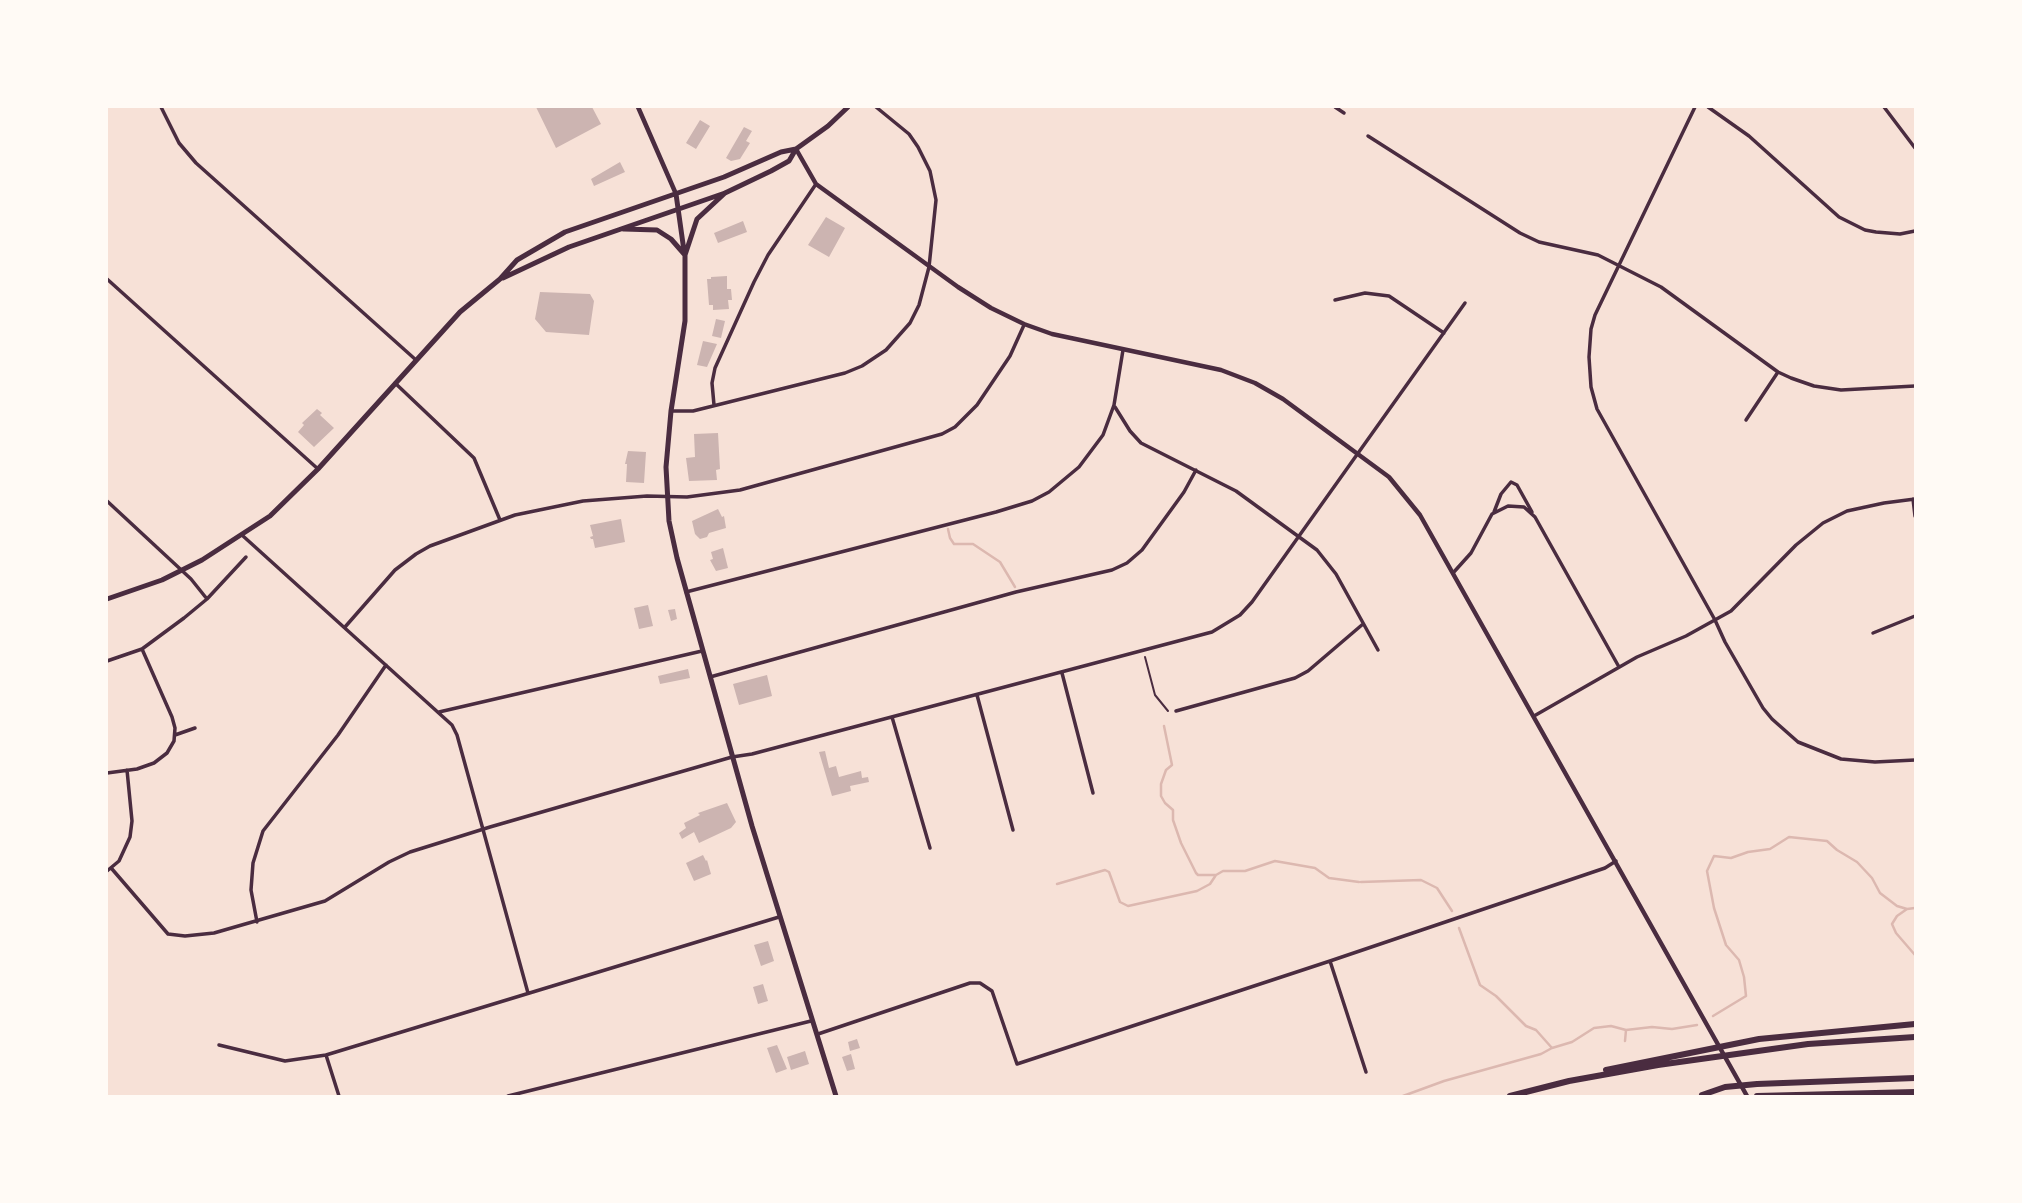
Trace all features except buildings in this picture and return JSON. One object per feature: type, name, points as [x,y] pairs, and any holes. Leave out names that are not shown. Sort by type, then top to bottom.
[{"type":"highway","points":[[1510,1096],[1622,1066],[1735,1044],[1802,1034],[1915,1024]]},
{"type":"highway","points":[[1569,1081],[1808,1044],[1915,1037]]},
{"type":"highway","points":[[1699,1096],[1725,1087],[1757,1084],[1915,1078]]},
{"type":"highway","points":[[1757,1096],[1915,1093]]},
{"type":"highway","points":[[1699,1096],[1713,1096]]},
{"type":"main road","points":[[500,279],[616,229],[725,193],[789,161],[796,149],[828,126],[848,107]]},
{"type":"main road","points":[[107,599],[182,571],[243,536],[283,505],[470,302],[500,279],[517,260],[565,232],[752,166],[781,152],[796,149]]},
{"type":"main road","points":[[685,255],[697,219],[725,193]]},
{"type":"main road","points":[[676,194],[685,255],[685,321],[671,411],[666,467],[666,498],[672,539],[779,918],[836,1096]]},
{"type":"main road","points":[[616,229],[657,230],[671,239],[685,255]]},
{"type":"street","points":[[162,107],[180,143],[197,163],[416,360]]},
{"type":"street","points":[[638,107],[676,194]]},
{"type":"street","points":[[671,411],[681,412],[714,405],[845,373],[874,358],[895,341],[915,315],[924,292],[929,267],[936,200],[930,171],[909,134],[876,107]]},
{"type":"street","points":[[1335,107],[1344,113]]},
{"type":"street","points":[[1695,107],[1591,329],[1591,387],[1597,409],[1763,708],[1792,738],[1815,750],[1856,762],[1915,761]]},
{"type":"street","points":[[1708,107],[1749,136],[1839,217],[1875,232],[1900,234],[1915,231]]},
{"type":"street","points":[[1884,107],[1915,148]]},
{"type":"street","points":[[1368,136],[1520,233],[1539,242],[1598,256],[1678,298],[1778,372],[1805,384],[1826,388],[1857,390],[1915,386]]},
{"type":"street","points":[[796,149],[816,184],[974,298],[1024,324],[1070,339],[1221,370],[1255,383],[1283,399],[1389,477],[1410,500],[1453,573],[1747,1096]]},
{"type":"street","points":[[714,405],[712,383],[715,368],[754,282],[768,255],[816,184]]},
{"type":"street","points":[[107,279],[318,470]]},
{"type":"street","points":[[1335,300],[1365,293],[1389,296],[1444,333]]},
{"type":"street","points":[[127,771],[131,829],[125,851],[109,870],[168,934],[185,936],[214,933],[325,901],[410,852],[482,830],[732,757],[752,754],[1212,632],[1240,615],[1252,602],[1465,303]]},
{"type":"street","points":[[345,627],[396,570],[416,554],[430,546],[500,520],[539,508],[583,501],[647,496],[687,498],[740,490],[942,434],[955,427],[977,405],[1010,356],[1024,324]]},
{"type":"street","points":[[686,592],[1032,501],[1065,481],[1103,435],[1114,405],[1123,350]]},
{"type":"street","points":[[1745,420],[1778,372]]},
{"type":"street","points":[[395,383],[474,457],[500,520]]},
{"type":"street","points":[[1114,405],[1129,431],[1138,440],[1236,491],[1317,550],[1336,574],[1378,650]]},
{"type":"street","points":[[710,677],[1016,593],[1112,570],[1127,563],[1142,550],[1184,492],[1196,470]]},
{"type":"street","points":[[1453,573],[1471,553],[1506,485],[1511,482],[1517,485],[1619,667]]},
{"type":"street","points":[[1534,716],[1619,667],[1686,636],[1731,611],[1796,545],[1823,523],[1847,511],[1914,499],[1915,516]]},
{"type":"street","points":[[107,501],[196,583],[207,599]]},
{"type":"street","points":[[1492,514],[1513,505],[1524,507],[1535,517]]},
{"type":"street","points":[[243,536],[439,712],[457,735],[528,993]]},
{"type":"street","points":[[107,661],[142,649],[207,599],[246,557]]},
{"type":"street","points":[[1873,633],[1915,616]]},
{"type":"street","points":[[1177,711],[1295,678],[1308,671],[1363,624]]},
{"type":"street","points":[[107,773],[145,767],[161,758],[171,747],[175,735],[172,717],[142,649]]},
{"type":"street","points":[[439,712],[702,651]]},
{"type":"street","points":[[257,922],[251,890],[253,863],[263,831],[338,735],[386,665]]},
{"type":"street","points":[[1062,672],[1093,793]]},
{"type":"street","points":[[977,695],[1013,830]]},
{"type":"street","points":[[891,717],[930,848]]},
{"type":"street","points":[[175,735],[195,729]]},
{"type":"street","points":[[816,1035],[970,983],[980,983],[992,991],[1017,1064],[1330,961],[1616,862]]},
{"type":"street","points":[[219,1045],[285,1061],[326,1055],[779,918]]},
{"type":"street","points":[[1330,961],[1366,1072]]},
{"type":"street","points":[[508,1096],[811,1021]]},
{"type":"street","points":[[326,1055],[339,1096]]},
{"type":"path","points":[[1143,651],[1155,695],[1168,711],[1177,711]]},
{"type":"waterway","points":[[948,529],[954,544],[973,544],[1000,562],[1015,587]]},
{"type":"waterway","points":[[1164,726],[1172,765],[1166,770],[1161,784],[1161,796],[1173,810],[1173,820],[1181,843],[1196,873],[1216,875]]},
{"type":"waterway","points":[[1713,1016],[1746,996],[1739,960],[1726,945],[1714,908],[1707,871],[1714,856],[1731,858],[1770,849],[1789,837],[1827,841],[1857,862],[1872,878],[1880,893],[1897,906],[1915,908]]},
{"type":"waterway","points":[[1057,884],[1105,870],[1109,872],[1120,902],[1128,906],[1197,891],[1210,884],[1216,875],[1223,871],[1245,871],[1275,861],[1315,868],[1329,878],[1359,882]]},
{"type":"waterway","points":[[1361,882],[1421,880],[1437,888],[1452,911]]},
{"type":"waterway","points":[[1907,909],[1897,916],[1892,924],[1896,933],[1915,955]]},
{"type":"waterway","points":[[1459,928],[1480,985],[1496,996],[1526,1026],[1536,1030],[1552,1048]]},
{"type":"waterway","points":[[1403,1096],[1444,1081],[1541,1054],[1572,1042],[1594,1028],[1611,1026],[1626,1030],[1652,1027],[1672,1029],[1697,1025]]},
{"type":"waterway","points":[[1625,1041],[1626,1030]]}]
